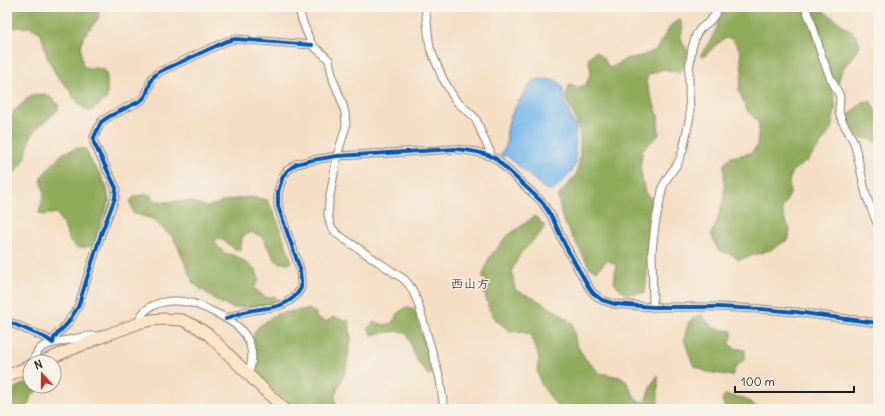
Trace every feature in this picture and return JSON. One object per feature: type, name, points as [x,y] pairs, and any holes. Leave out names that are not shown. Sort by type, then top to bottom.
[{"type":"main road","points":[[60,354],[139,323],[164,319],[182,320],[197,327],[208,335],[285,409]]},
{"type":"main road","points":[[7,376],[22,369]]},
{"type":"street","points":[[298,7],[302,23],[312,45],[329,60],[332,79],[345,113],[346,126],[337,156],[328,202],[328,215],[332,227],[337,234],[405,280],[412,289],[418,303],[440,378],[444,409]]},
{"type":"street","points":[[425,7],[430,48],[442,79],[456,101],[476,120],[490,152],[495,159],[542,202],[552,217],[565,245],[593,293],[602,300],[615,304],[653,307],[718,307],[760,309],[878,322]]},
{"type":"street","points":[[653,307],[652,251],[655,225],[663,186],[678,163],[683,150],[690,116],[688,90],[692,48],[696,35],[716,13],[716,7]]},
{"type":"street","points":[[805,7],[812,24],[822,58],[840,97],[840,112],[842,121],[853,140],[858,154],[866,195],[878,226]]},
{"type":"street","points":[[53,343],[54,338],[67,324],[78,308],[101,234],[116,198],[116,188],[94,143],[94,136],[101,122],[142,100],[146,95],[152,78],[159,72],[227,41],[235,39],[312,45]]},
{"type":"street","points":[[226,319],[239,313],[250,310],[273,308],[288,302],[297,294],[300,288],[300,269],[278,206],[278,192],[283,176],[296,164],[337,156],[455,149],[470,150],[495,159]]},
{"type":"street","points":[[139,323],[139,318],[145,310],[155,304],[169,300],[203,307],[242,329],[248,339],[252,360],[248,373]]},
{"type":"street","points":[[7,321],[46,338],[53,343]]},
{"type":"street","points":[[36,354],[42,347],[53,343],[88,336],[104,336]]},
{"type":"green space","points":[[7,7],[100,7],[98,19],[83,37],[81,49],[83,67],[104,69],[107,76],[107,98],[89,112],[79,104],[57,76],[47,57],[41,33],[30,27],[7,28]]},
{"type":"green space","points":[[725,7],[818,7],[851,31],[858,38],[860,46],[842,70],[838,83],[833,91],[835,110],[831,129],[808,160],[791,172],[789,183],[790,194],[782,209],[784,218],[790,229],[789,239],[770,250],[738,260],[733,255],[718,250],[711,234],[717,222],[724,198],[724,164],[731,157],[751,153],[757,146],[759,124],[747,111],[739,90],[742,72],[740,50],[732,39],[725,38],[705,56],[700,56],[710,41]]},
{"type":"green space","points":[[878,15],[877,35],[874,29],[874,21]]},
{"type":"green space","points":[[680,19],[683,28],[680,38],[688,51],[685,64],[680,72],[663,69],[648,75],[646,83],[658,115],[659,135],[643,149],[640,167],[645,193],[652,199],[648,215],[645,293],[626,294],[614,283],[616,265],[607,260],[597,271],[590,268],[562,218],[558,196],[576,175],[580,158],[580,133],[574,115],[565,98],[569,85],[578,87],[586,85],[591,72],[588,58],[595,51],[604,59],[609,68],[615,66],[626,59],[641,56],[656,50],[671,25]]},
{"type":"green space","points":[[46,94],[58,104],[58,110],[34,131],[29,141],[26,156],[21,166],[7,181],[7,125],[15,110],[31,95]]},
{"type":"green space","points":[[863,101],[871,102],[878,115],[878,144],[871,139],[857,137],[850,122],[849,115]]},
{"type":"green space","points":[[78,148],[86,149],[91,162],[100,174],[107,188],[109,201],[92,246],[78,248],[70,242],[57,213],[44,215],[39,213],[44,194],[41,177],[63,153]]},
{"type":"green space","points":[[149,194],[155,201],[189,201],[207,207],[229,200],[250,197],[267,200],[274,214],[291,259],[290,263],[281,263],[276,261],[262,237],[251,232],[242,237],[241,249],[235,249],[217,238],[215,243],[225,253],[236,256],[256,270],[259,280],[254,288],[266,298],[274,296],[280,302],[273,305],[233,308],[217,301],[193,283],[173,237],[152,219],[133,213],[130,201],[135,196]]},
{"type":"green space","points":[[535,216],[545,226],[539,235],[520,254],[512,270],[515,290],[534,298],[559,313],[573,324],[576,344],[585,358],[600,373],[620,377],[626,381],[637,401],[645,402],[651,385],[658,375],[658,402],[660,409],[560,409],[541,384],[537,370],[539,358],[531,335],[522,332],[510,331],[496,320],[489,309],[484,291],[483,275],[489,258],[506,237]]},
{"type":"green space","points":[[407,307],[415,311],[433,373],[428,375],[417,361],[407,334],[399,331],[372,335],[368,328],[374,322],[385,325],[392,323],[399,312]]},
{"type":"green space","points":[[309,309],[316,313],[316,318],[326,322],[333,317],[349,321],[351,340],[346,369],[335,395],[336,409],[299,409],[275,392],[260,374],[256,364],[256,351],[253,336],[257,328],[276,314]]},
{"type":"green space","points":[[701,314],[713,328],[732,331],[732,337],[729,344],[734,348],[745,350],[745,359],[736,366],[732,376],[707,372],[693,365],[684,339],[689,321]]},
{"type":"green space","points":[[22,384],[22,394],[34,394],[31,396],[27,409],[7,409],[7,392]]},
{"type":"green space","points":[[725,395],[744,398],[760,409],[725,409],[722,399]]},
{"type":"water","points":[[539,79],[555,80],[560,83],[563,88],[563,99],[576,128],[576,163],[570,174],[553,191],[545,189],[506,155],[503,158],[500,155],[506,146],[507,130],[510,118],[517,104],[532,82]]},
{"type":"cycle path","points":[[7,321],[46,338],[53,343],[54,338],[67,324],[78,307],[101,234],[115,198],[116,188],[94,143],[94,137],[101,122],[142,100],[146,95],[152,78],[159,72],[227,41],[235,39],[312,45]]},
{"type":"cycle path","points":[[226,319],[243,312],[272,307],[288,302],[301,288],[300,269],[278,206],[278,192],[283,176],[296,164],[337,156],[455,149],[485,154],[495,158],[542,202],[552,217],[565,245],[588,286],[593,293],[602,300],[615,304],[653,307],[718,307],[760,309],[796,312],[878,323]]},
{"type":"district","name":"西山方","points":[[470,283]]}]
